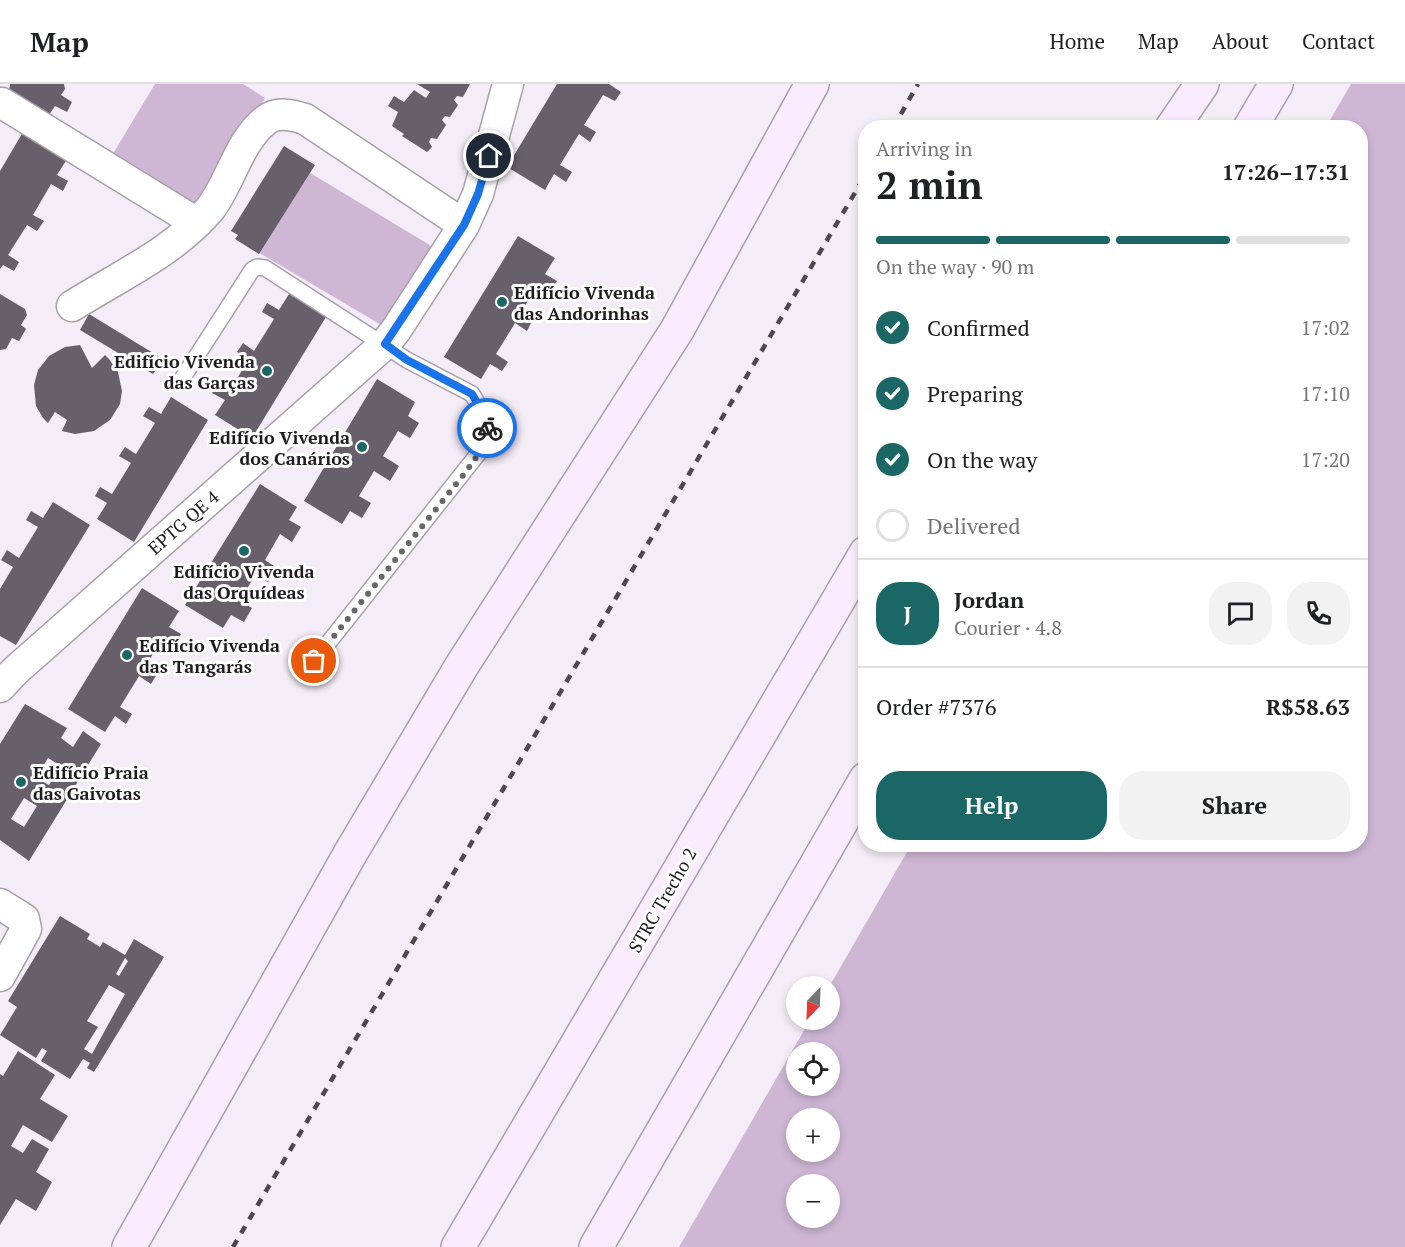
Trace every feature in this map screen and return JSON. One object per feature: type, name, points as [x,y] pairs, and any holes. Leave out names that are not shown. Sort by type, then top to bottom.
[{"type":"main road","points":[[129,1247],[350,854],[461,667],[677,330],[812,84]]},
{"type":"main road","points":[[1177,120],[1202,84]]},
{"type":"main road","points":[[1255,120],[1276,84]]},
{"type":"main road","name":"STRC Trecho 2","points":[[458,1247],[858,567]]},
{"type":"main road","points":[[596,1247],[858,793]]},
{"type":"street","name":"EPTG QE 4","points":[[2,681],[385,344],[464,225],[485,175],[508,84]]},
{"type":"street","points":[[2,103],[197,223]]},
{"type":"street","points":[[72,306],[173,242],[197,223],[212,206],[251,135],[268,118],[282,114],[305,119],[464,225]]},
{"type":"street","points":[[0,904],[24,920],[26,929],[0,976]]},
{"type":"lane","points":[[180,382],[252,270],[257,267],[264,268],[407,360],[472,394],[488,421],[485,445],[314,661]]},
{"type":"shaded area","points":[[155,84],[243,84],[265,98],[195,214],[108,162]]},
{"type":"shaded area","points":[[1351,84],[1405,84],[1405,1247],[679,1247],[786,1062],[786,1096],[840,1096],[840,1042],[797,1042],[804,1030],[840,1030],[840,976],[835,976],[907,852],[1368,852],[1368,120],[1330,120]]},
{"type":"shaded area","points":[[287,159],[433,247],[383,326],[239,241]]},
{"type":"building","points":[[10,84],[64,84],[65,89],[61,95],[72,102],[67,112],[55,106],[49,115],[9,92]]},
{"type":"building","points":[[417,84],[470,84],[463,97],[457,96],[454,100],[458,105],[450,117],[445,116],[442,120],[446,125],[437,139],[431,138],[429,142],[432,147],[427,152],[402,136],[404,134],[392,126],[398,112],[388,106],[394,96],[404,102],[414,90],[426,98],[430,92]]},
{"type":"building","points":[[557,84],[609,84],[621,92],[615,101],[603,95],[584,125],[596,132],[590,142],[579,134],[560,165],[572,172],[566,182],[554,174],[545,190],[507,167]]},
{"type":"building","points":[[23,132],[67,159],[57,175],[68,181],[63,191],[51,184],[33,215],[44,221],[37,231],[27,225],[8,255],[19,262],[14,271],[3,265],[0,269],[0,171]]},
{"type":"building","points":[[284,146],[315,165],[259,254],[235,239],[238,235],[231,231]]},
{"type":"building","name":"Edifício Vivenda das Andorinhas","points":[[518,236],[555,258],[545,274],[557,281],[551,290],[539,283],[520,314],[532,321],[527,331],[515,323],[496,354],[508,362],[502,371],[490,364],[481,379],[444,357]]},
{"type":"building","points":[[0,294],[25,309],[27,315],[21,325],[26,329],[19,341],[12,338],[6,349],[0,350]]},
{"type":"building","name":"Edifício Vivenda das Garças","points":[[289,294],[326,317],[252,438],[215,415],[225,400],[212,393],[218,383],[230,390],[249,359],[237,352],[243,343],[254,351],[274,319],[262,312],[267,303],[279,310]]},
{"type":"building","points":[[89,314],[163,359],[153,374],[80,330]]},
{"type":"building","points":[[80,345],[92,368],[105,355],[109,359],[118,372],[122,391],[120,404],[110,420],[94,431],[75,434],[62,431],[67,420],[55,412],[48,423],[43,418],[36,406],[34,385],[38,370],[49,356],[65,347]]},
{"type":"building","name":"Edifício Vivenda dos Canários","points":[[377,379],[415,402],[408,416],[419,423],[410,438],[398,431],[383,456],[399,466],[390,481],[374,471],[359,496],[371,503],[362,518],[350,511],[342,524],[304,501]]},
{"type":"building","points":[[171,397],[208,420],[134,542],[97,519],[107,503],[95,496],[100,487],[112,494],[131,463],[119,456],[125,447],[136,454],[155,423],[143,416],[149,407],[161,414]]},
{"type":"building","name":"Edifício Vivenda das Orquídeas","points":[[260,484],[297,507],[289,520],[301,527],[292,542],[280,534],[265,560],[277,568],[268,582],[255,575],[240,601],[252,608],[244,622],[231,615],[223,628],[185,605]]},
{"type":"building","points":[[53,502],[90,525],[16,645],[0,636],[0,589],[13,567],[1,560],[7,550],[19,558],[38,527],[26,520],[31,511],[43,518]]},
{"type":"building","name":"Edifício Vivenda das Tangarás","points":[[142,588],[179,611],[169,627],[181,634],[176,643],[164,636],[145,667],[157,674],[151,684],[139,676],[120,707],[132,714],[126,724],[115,716],[105,732],[68,709]]},
{"type":"building","name":"Edifício Praia das Gaivotas","points":[[25,704],[67,728],[61,738],[73,747],[83,731],[101,744],[29,861],[0,840],[0,744]],"holes":[[[48,758],[61,766],[49,785],[36,778]],[[24,798],[37,806],[24,827],[11,819]]]},
{"type":"building","points":[[60,916],[90,934],[87,939],[100,947],[103,942],[125,955],[134,939],[164,957],[94,1072],[87,1068],[90,1063],[83,1059],[70,1079],[41,1061],[47,1051],[42,1048],[36,1058],[0,1035],[17,1007],[8,1001]],"holes":[[[125,958],[128,961],[119,976],[116,974]],[[109,985],[125,994],[92,1054],[84,1049],[98,1027],[87,1021]]]},
{"type":"building","points":[[18,1051],[55,1075],[40,1099],[68,1116],[52,1142],[23,1125],[11,1146],[23,1153],[32,1139],[49,1149],[36,1172],[52,1182],[36,1211],[16,1199],[0,1225],[0,1074],[3,1076]]},
{"type":"railway","points":[[898,120],[918,84]]},
{"type":"railway","points":[[233,1247],[858,188]]},
{"type":"way so far","points":[[314,661],[465,473],[485,445],[487,428]]},
{"type":"place","name":"Edifício Vivenda das Andorinhas","points":[[502,302]]},
{"type":"place","name":"Edifício Vivenda das Garças","points":[[267,371]]},
{"type":"place","name":"Edifício Vivenda dos Canários","points":[[362,447]]},
{"type":"place","name":"Edifício Vivenda das Orquídeas","points":[[244,551]]},
{"type":"place","name":"Edifício Vivenda das Tangarás","points":[[127,655]]},
{"type":"place","name":"Edifício Praia das Gaivotas","points":[[21,782]]},
{"type":"route","points":[[487,428],[488,421],[472,394],[407,360],[385,344],[464,225],[485,175],[489,156]]}]
